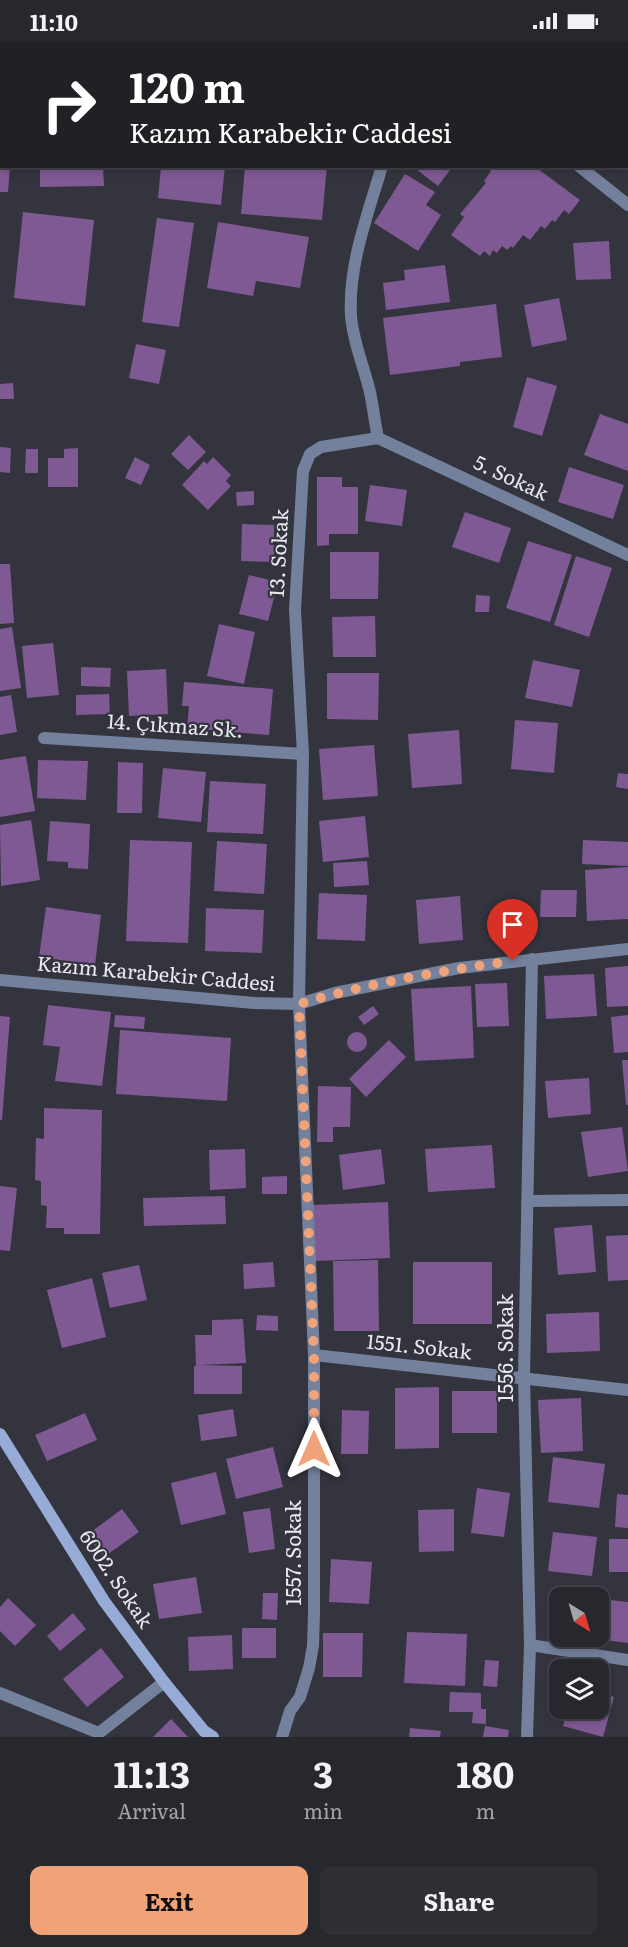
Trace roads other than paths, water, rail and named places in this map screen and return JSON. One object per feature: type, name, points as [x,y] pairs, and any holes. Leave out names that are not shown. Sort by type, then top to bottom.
[{"type":"street","points":[[378,438],[370,393],[355,341],[351,317],[351,296],[357,255],[381,168]]},
{"type":"street","points":[[582,168],[628,205]]},
{"type":"street","name":"5. Sokak","points":[[378,438],[628,555]]},
{"type":"street","name":"13. Sokak","points":[[299,1004],[303,754],[295,610],[303,471],[309,454],[321,447],[378,438]]},
{"type":"street","name":"14. Çıkmaz Sk.","points":[[44,738],[303,754]]},
{"type":"street","name":"Kazım Karabekir Caddesi","points":[[0,980],[254,1003],[299,1004],[384,982],[459,969],[532,958],[628,949]]},
{"type":"street","name":"1556. Sokak","points":[[527,1737],[530,1645],[524,1377],[532,958]]},
{"type":"street","name":"1557. Sokak","points":[[282,1737],[291,1711],[300,1697],[313,1646],[314,1355],[299,1004]]},
{"type":"street","points":[[527,1201],[628,1200]]},
{"type":"street","name":"1551. Sokak","points":[[314,1355],[628,1390]]},
{"type":"street","name":"6002. Sokak","points":[[0,1435],[104,1600],[164,1682],[204,1731],[213,1737]]},
{"type":"street","points":[[530,1645],[628,1660]]},
{"type":"street","points":[[0,1693],[99,1733],[164,1682]]}]
